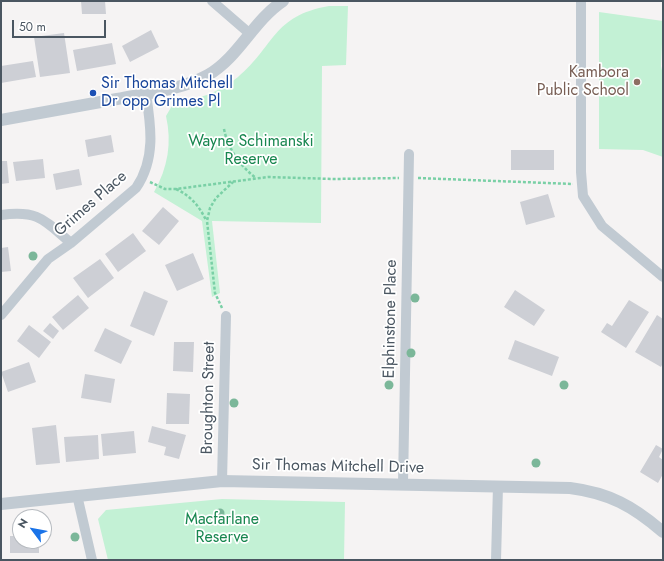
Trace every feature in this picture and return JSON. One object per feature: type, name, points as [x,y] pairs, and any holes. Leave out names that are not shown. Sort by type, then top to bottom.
[{"type":"street","points":[[212,1],[249,33]]},
{"type":"street","points":[[1,120],[146,94],[188,84],[208,74],[226,61],[239,48],[249,33],[270,9],[283,1]]},
{"type":"street","points":[[581,1],[583,196],[602,226],[663,277]]},
{"type":"street","name":"Grimes Place","points":[[1,315],[48,259],[71,243],[136,188],[143,177],[150,156],[151,128],[146,94]]},
{"type":"street","name":"Elphinstone Place","points":[[403,484],[409,154]]},
{"type":"street","points":[[1,215],[22,212],[42,219],[71,243]]},
{"type":"street","name":"Broughton Street","points":[[222,481],[226,316]]},
{"type":"street","name":"Sir Thomas Mitchell Drive","points":[[1,504],[222,481],[570,488],[589,490],[607,495],[644,516],[663,532]]},
{"type":"street","points":[[496,560],[498,486]]},
{"type":"street","points":[[76,495],[92,560]]},
{"type":"path","points":[[224,129],[227,143],[236,158],[257,179]]},
{"type":"path","points":[[143,177],[165,189],[257,179],[409,178],[568,185],[582,184]]},
{"type":"path","points":[[226,316],[215,294],[207,221],[210,208],[216,198],[233,182]]},
{"type":"path","points":[[176,189],[191,198],[200,208],[207,221]]},
{"type":"green space","name":"Wayne Schimanski Reserve","points":[[329,6],[348,6],[346,65],[322,66],[321,223],[212,221],[220,293],[212,297],[202,221],[154,192],[163,173],[168,155],[169,136],[166,116],[173,104],[207,95],[231,83],[250,65],[276,34],[296,17],[310,11]]},
{"type":"green space","name":"Kambora Public School","points":[[599,12],[663,21],[661,66],[663,75],[663,157],[643,150],[599,149]]},
{"type":"green space","name":"Macfarlane Reserve","points":[[222,499],[345,502],[344,560],[108,560],[98,519],[106,510]]},
{"type":"building","points":[[81,1],[105,1],[106,14],[82,14]]},
{"type":"building","points":[[151,30],[159,47],[130,62],[122,46]]},
{"type":"building","points":[[64,33],[70,73],[40,77],[34,37]]},
{"type":"building","points":[[112,43],[116,64],[77,71],[73,50]]},
{"type":"building","points":[[33,61],[36,77],[1,83],[1,66]]},
{"type":"building","points":[[111,135],[114,152],[88,157],[85,140]]},
{"type":"building","points":[[511,150],[554,150],[554,170],[511,170]]},
{"type":"building","points":[[43,159],[45,178],[16,181],[13,162]]},
{"type":"building","points":[[1,161],[7,161],[9,183],[1,184]]},
{"type":"building","points":[[79,169],[82,185],[56,190],[53,174]]},
{"type":"building","points":[[548,194],[555,217],[526,225],[520,202]]},
{"type":"building","points":[[163,207],[179,221],[159,245],[142,231]]},
{"type":"building","points":[[133,233],[146,251],[118,272],[105,254]]},
{"type":"building","points":[[8,247],[11,271],[1,272],[1,248]]},
{"type":"building","points":[[193,253],[204,279],[177,291],[165,265]]},
{"type":"building","points":[[100,259],[114,278],[88,298],[73,278]]},
{"type":"building","points":[[515,290],[545,310],[534,326],[504,307]]},
{"type":"building","points":[[144,291],[168,301],[154,336],[130,326]]},
{"type":"building","points":[[78,295],[89,308],[63,330],[52,317]]},
{"type":"building","points":[[629,300],[649,312],[626,348],[601,332],[607,323],[612,326]]},
{"type":"building","points":[[657,315],[663,319],[663,363],[661,367],[635,352]]},
{"type":"building","points":[[50,323],[59,331],[53,339],[43,331]]},
{"type":"building","points":[[29,325],[51,342],[39,358],[17,341]]},
{"type":"building","points":[[105,328],[132,341],[121,364],[94,351]]},
{"type":"building","points":[[515,340],[559,357],[552,376],[508,359]]},
{"type":"building","points":[[174,342],[194,342],[193,372],[173,371]]},
{"type":"building","points":[[29,362],[36,382],[8,392],[1,372]]},
{"type":"building","points":[[85,374],[115,379],[111,403],[81,398]]},
{"type":"building","points":[[167,393],[190,394],[189,424],[166,424]]},
{"type":"building","points":[[56,425],[60,463],[36,465],[32,428]]},
{"type":"building","points":[[152,426],[186,435],[179,459],[164,455],[166,447],[148,442]]},
{"type":"building","points":[[134,431],[136,453],[103,456],[101,434]]},
{"type":"building","points":[[98,435],[99,459],[66,462],[64,437]]},
{"type":"building","points":[[656,445],[663,449],[659,457],[663,460],[663,474],[658,483],[640,472]]},
{"type":"building","points":[[10,536],[12,536],[12,549],[39,549],[39,553],[10,553]]},
{"type":"place","name":"Kambora Public School","points":[[637,82]]},
{"type":"place","name":"Sir Thomas Mitchell Dr opp Grimes Pl","points":[[93,93]]}]
